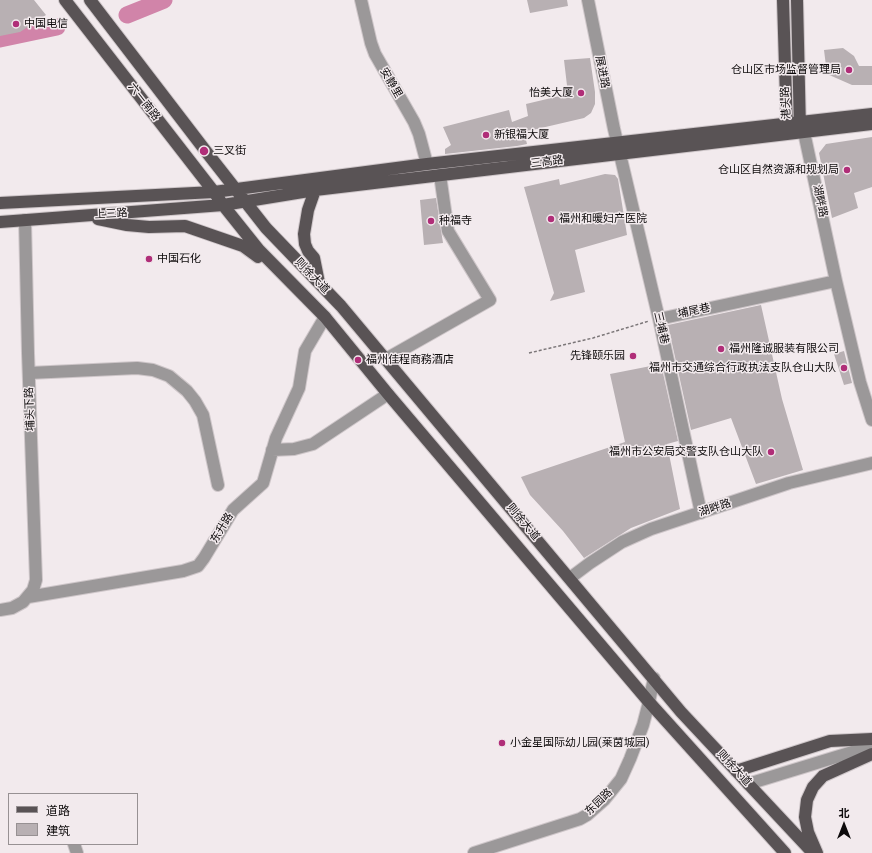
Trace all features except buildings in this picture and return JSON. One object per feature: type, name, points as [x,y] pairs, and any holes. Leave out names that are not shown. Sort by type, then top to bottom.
[{"type":"main road","name":"六一南路","points":[[65,0],[223,205]]},
{"type":"main road","name":"则徐大道","points":[[90,0],[266,228],[341,306],[681,712],[813,853]]},
{"type":"main road","name":"港头路","points":[[783,0],[787,129]]},
{"type":"main road","name":"港头路","points":[[797,0],[802,127]]},
{"type":"main road","name":"三高路","points":[[223,205],[315,190],[440,175],[619,149],[802,127],[872,114]]},
{"type":"main road","name":"三高路","points":[[802,127],[872,124]]},
{"type":"main road","name":"三高路","points":[[236,189],[427,164],[619,149]]},
{"type":"main road","name":"上三路","points":[[0,203],[214,192],[236,189]]},
{"type":"main road","points":[[315,190],[308,210],[304,234],[305,244],[308,251],[314,258],[319,284]]},
{"type":"main road","name":"上三路","points":[[0,222],[223,205]]},
{"type":"main road","name":"则徐大道","points":[[223,205],[259,250],[325,316],[388,394],[649,702],[785,853]]},
{"type":"main road","points":[[83,215],[127,225],[149,227],[185,226],[196,229],[249,249],[300,291]]},
{"type":"main road","points":[[736,771],[830,741],[872,739]]},
{"type":"main road","points":[[818,853],[808,832],[805,817],[807,800],[813,787],[823,776],[872,754]]},
{"type":"street","name":"安静里","points":[[361,0],[370,43],[414,122],[419,134],[427,164]]},
{"type":"street","name":"展进路","points":[[588,0],[619,149]]},
{"type":"street","name":"湖畔路","points":[[802,127],[860,382],[872,420]]},
{"type":"street","name":"三埔巷","points":[[619,149],[659,319],[701,513]]},
{"type":"street","points":[[386,359],[490,300],[448,231],[440,175]]},
{"type":"street","name":"埔头下路","points":[[25,220],[36,580],[33,590],[28,597]]},
{"type":"street","name":"埔尾巷","points":[[659,319],[836,281]]},
{"type":"street","name":"东升路","points":[[28,597],[183,571],[198,566],[233,510],[263,483],[276,438],[299,388],[305,351],[325,316]]},
{"type":"street","points":[[29,373],[137,368],[153,370],[169,376],[187,391],[203,415],[218,485]]},
{"type":"street","points":[[272,450],[294,449],[313,444],[388,394]]},
{"type":"street","name":"湖畔路","points":[[570,578],[590,563],[635,535],[789,483],[872,463]]},
{"type":"street","points":[[0,610],[17,606],[28,597]]},
{"type":"street","name":"东园路","points":[[474,853],[572,822],[587,815],[604,800],[616,786],[625,771],[641,731],[654,678]]},
{"type":"street","points":[[748,784],[872,746]]},
{"type":"path","points":[[529,353],[594,338],[659,319]]},
{"type":"waterway","points":[[127,15],[164,0]]},
{"type":"waterway","points":[[0,39],[57,27]]},
{"type":"place","name":"中国电信","points":[[16,24]]},
{"type":"place","name":"仓山区市场监督管理局","points":[[849,70]]},
{"type":"place","name":"怡美大厦","points":[[581,93]]},
{"type":"place","name":"新银福大厦","points":[[486,135]]},
{"type":"place","name":"三叉街","points":[[204,151]]},
{"type":"place","name":"仓山区自然资源和规划局","points":[[847,170]]},
{"type":"place","name":"福州和暖妇产医院","points":[[551,219]]},
{"type":"place","name":"种福寺","points":[[431,221]]},
{"type":"place","name":"中国石化","points":[[149,259]]},
{"type":"place","name":"福州隆诚服装有限公司","points":[[721,349]]},
{"type":"place","name":"先锋颐乐园","points":[[633,356]]},
{"type":"place","name":"福州佳程商務酒店","points":[[358,360]]},
{"type":"place","name":"福州市交通综合行政执法支队仓山大队","points":[[844,368]]},
{"type":"place","name":"福州市公安局交警支队仓山大队","points":[[771,452]]},
{"type":"place","name":"小金星国际幼儿园(莱茵城园)","points":[[502,743]]}]
